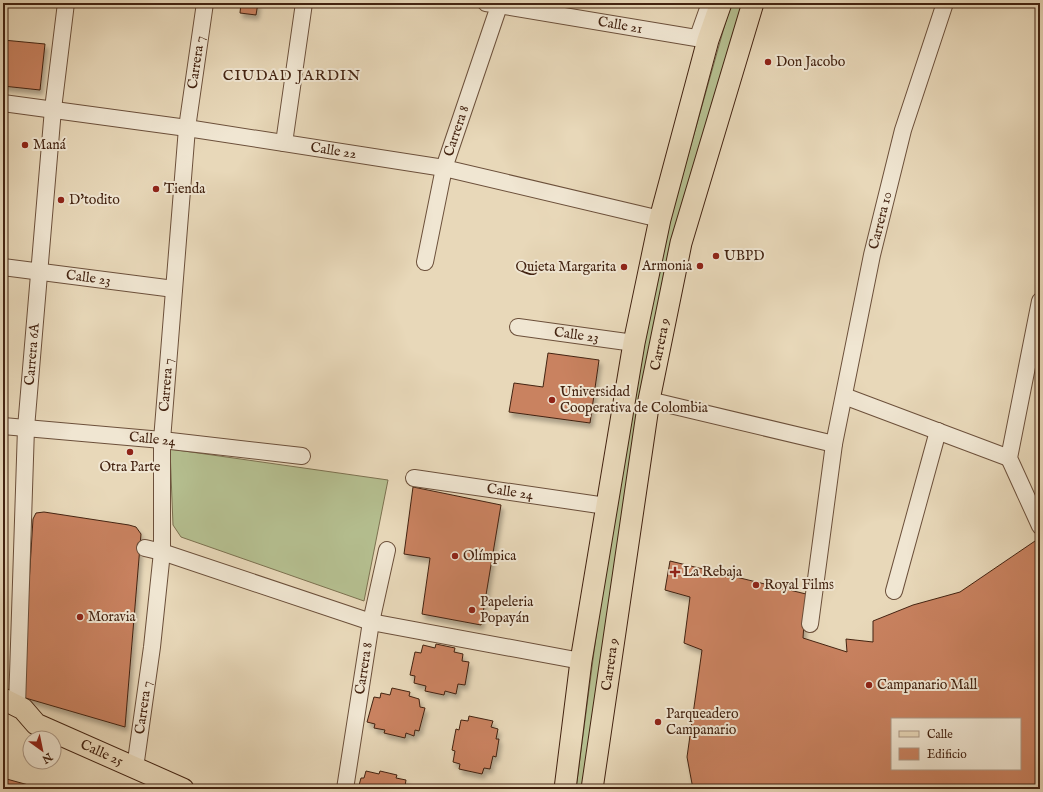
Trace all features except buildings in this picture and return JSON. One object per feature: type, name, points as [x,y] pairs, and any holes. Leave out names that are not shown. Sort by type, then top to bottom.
[{"type":"main road","name":"Carrera 9","points":[[566,789],[577,660],[630,342],[655,219],[703,40],[721,3]]},
{"type":"main road","name":"Carrera 9","points":[[592,789],[649,400],[682,243],[753,3]]},
{"type":"main road","name":"Calle 25","points":[[8,707],[18,721],[36,724],[183,789]]},
{"type":"street","name":"Carrera 6A","points":[[8,707],[26,428],[53,109],[66,3]]},
{"type":"street","name":"Carrera 7","points":[[135,768],[152,647],[162,552],[162,440],[187,128],[205,3]]},
{"type":"street","points":[[284,143],[304,3]]},
{"type":"street","points":[[703,40],[710,3]]},
{"type":"street","name":"Carrera 10","points":[[810,624],[834,444],[872,255],[903,130],[945,3]]},
{"type":"street","name":"Calle 21","points":[[495,4],[703,40]]},
{"type":"street","name":"Carrera 8","points":[[425,262],[444,168],[495,4]]},
{"type":"street","name":"Calle 22","points":[[3,103],[187,128],[444,168],[655,219]]},
{"type":"street","name":"Calle 23","points":[[3,267],[174,289]]},
{"type":"street","points":[[1040,301],[1009,458],[1021,481],[1040,526]]},
{"type":"street","name":"Calle 23","points":[[518,327],[630,342]]},
{"type":"street","points":[[844,396],[1009,458]]},
{"type":"street","points":[[649,400],[834,444]]},
{"type":"street","name":"Calle 24","points":[[3,426],[162,440],[302,456]]},
{"type":"street","points":[[894,591],[938,432]]},
{"type":"street","name":"Calle 24","points":[[414,478],[603,506]]},
{"type":"street","points":[[144,548],[162,552],[371,622],[577,660],[555,789]]},
{"type":"street","name":"Carrera 8","points":[[345,789],[371,622],[387,550]]},
{"type":"green space","points":[[731,3],[743,3],[689,182],[586,789],[576,789],[602,591],[637,382],[667,230]]},
{"type":"green space","points":[[170,449],[388,480],[364,601],[181,537],[173,525]]},
{"type":"place","name":"Don Jacobo","points":[[768,62]]},
{"type":"place","name":"Maná","points":[[25,145]]},
{"type":"place","name":"Tienda","points":[[156,189]]},
{"type":"place","name":"D'todito","points":[[61,200]]},
{"type":"place","name":"UBPD","points":[[716,256]]},
{"type":"place","name":"Armonia","points":[[700,266]]},
{"type":"place","name":"Quieta Margarita","points":[[624,267]]},
{"type":"place","name":"Universidad Cooperativa de Colombia","points":[[552,400]]},
{"type":"place","name":"Otra Parte","points":[[130,452]]},
{"type":"place","name":"Olímpica","points":[[455,556]]},
{"type":"place","name":"La Rebaja","points":[[675,572]]},
{"type":"place","name":"Royal Films","points":[[756,585]]},
{"type":"place","name":"Papeleria Popayán","points":[[472,610]]},
{"type":"place","name":"Moravia","points":[[80,617]]},
{"type":"place","name":"Campanario Mall","points":[[869,685]]},
{"type":"place","name":"Parqueadero Campanario","points":[[658,722]]},
{"type":"district","name":"CIUDAD JARDIN","points":[[292,75]]}]
